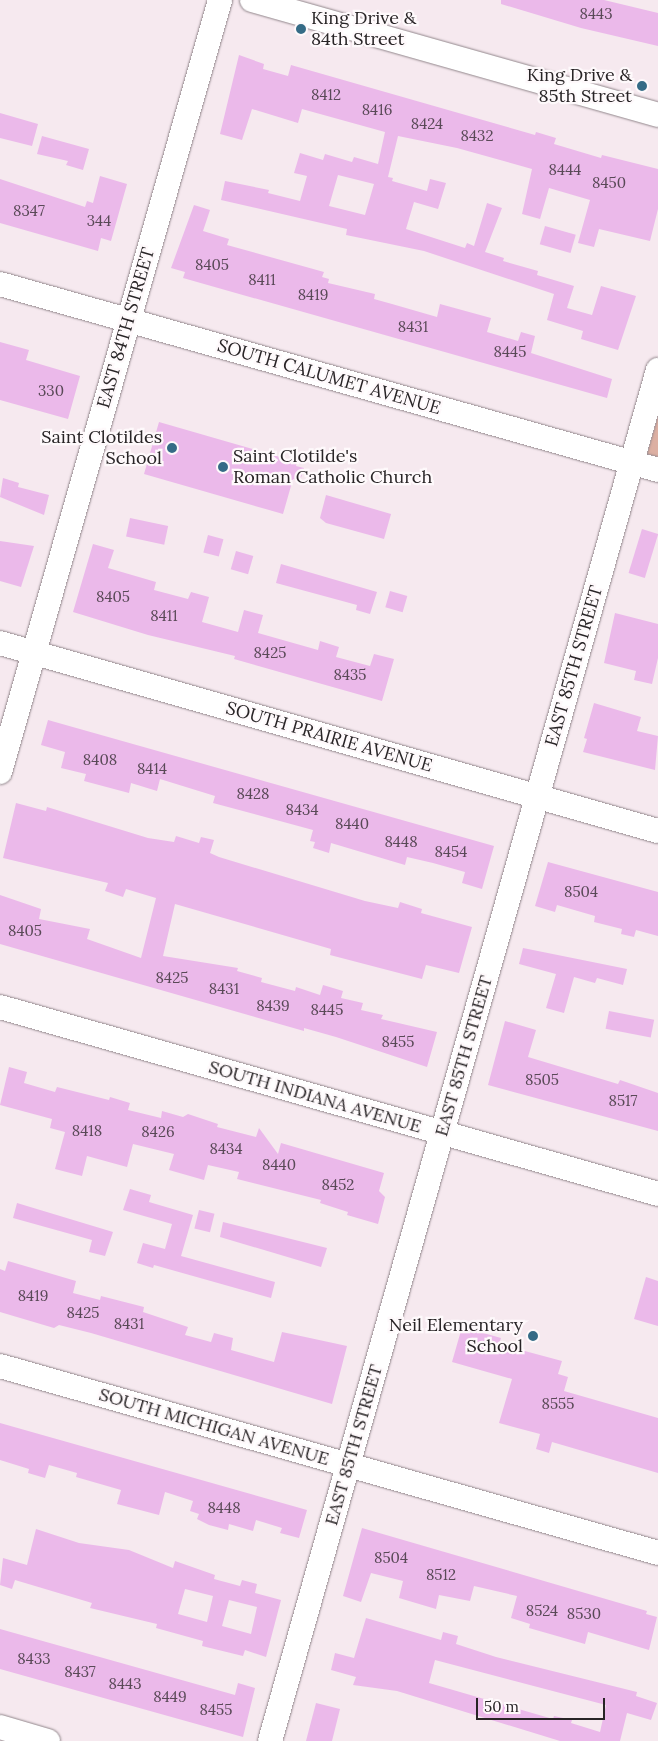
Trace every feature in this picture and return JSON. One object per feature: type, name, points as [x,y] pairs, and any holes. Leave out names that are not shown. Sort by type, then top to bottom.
[{"type":"street","name":"EAST 84TH STREET","points":[[0,772],[220,0]]},
{"type":"street","points":[[252,0],[658,115]]},
{"type":"street","name":"SOUTH CALUMET AVENUE","points":[[0,284],[658,470]]},
{"type":"street","name":"EAST 85TH STREET","points":[[270,1741],[658,370]]},
{"type":"street","name":"SOUTH PRAIRIE AVENUE","points":[[0,643],[658,831]]},
{"type":"street","name":"SOUTH INDIANA AVENUE","points":[[0,1007],[658,1194]]},
{"type":"street","name":"SOUTH MICHIGAN AVENUE","points":[[0,1366],[658,1553]]},
{"type":"street","points":[[0,1728],[48,1741]]},
{"type":"shaded area","points":[[658,416],[658,457],[647,454]]},
{"type":"building","points":[[501,0],[604,0],[658,13],[658,46],[581,28],[501,4]]},
{"type":"building","points":[[239,55],[264,64],[263,69],[288,76],[291,65],[535,135],[536,132],[556,138],[554,144],[601,158],[602,155],[658,169],[658,209],[650,241],[599,229],[594,247],[578,243],[590,200],[549,188],[540,219],[522,214],[532,169],[457,148],[398,136],[388,177],[393,178],[392,181],[427,191],[430,179],[446,183],[438,209],[414,202],[406,229],[465,248],[467,243],[474,246],[487,203],[502,208],[485,252],[504,258],[503,261],[538,271],[537,275],[574,286],[567,308],[592,315],[601,286],[636,296],[618,350],[581,339],[583,331],[547,320],[554,294],[424,251],[346,235],[347,229],[221,200],[225,181],[269,190],[268,193],[300,201],[307,176],[294,173],[300,153],[323,160],[325,154],[352,162],[354,157],[378,164],[385,132],[302,109],[298,123],[252,109],[242,140],[220,134]],"holes":[[[338,175],[374,184],[365,215],[329,206]]]},
{"type":"building","points":[[0,113],[38,124],[32,146],[0,138]]},
{"type":"building","points":[[42,136],[89,149],[83,170],[66,165],[68,161],[37,154]]},
{"type":"building","points":[[100,176],[127,184],[111,241],[101,238],[98,251],[0,223],[0,179],[85,207],[87,201],[93,203]]},
{"type":"building","points":[[194,205],[210,210],[203,231],[229,239],[227,245],[324,272],[322,277],[329,279],[328,283],[375,294],[374,299],[437,317],[440,304],[491,318],[487,332],[518,341],[521,332],[535,336],[531,353],[612,379],[607,398],[183,278],[185,272],[171,268]]},
{"type":"building","points":[[545,226],[576,235],[571,253],[540,244]]},
{"type":"building","points":[[0,342],[29,350],[26,360],[80,376],[68,419],[0,400]]},
{"type":"building","name":"Saint Clotilde's Roman Catholic Church","points":[[159,422],[297,462],[296,466],[304,468],[300,481],[293,479],[283,514],[144,474]]},
{"type":"building","points":[[3,478],[19,483],[18,487],[49,495],[44,515],[0,497]]},
{"type":"building","points":[[326,495],[391,514],[384,539],[326,523],[320,518]]},
{"type":"building","points":[[130,518],[168,526],[164,545],[126,537]]},
{"type":"building","points":[[642,529],[658,534],[645,578],[629,573]]},
{"type":"building","points":[[208,535],[223,539],[219,557],[203,552]]},
{"type":"building","points":[[0,541],[34,546],[21,587],[0,581]]},
{"type":"building","points":[[93,544],[114,550],[108,568],[156,582],[154,590],[188,599],[191,592],[209,597],[202,622],[238,632],[244,610],[263,615],[258,633],[318,650],[320,641],[339,647],[336,657],[370,666],[374,654],[394,659],[382,701],[234,659],[235,656],[148,635],[73,612]]},
{"type":"building","points":[[236,551],[253,556],[248,574],[231,569]]},
{"type":"building","points":[[281,564],[377,592],[370,614],[356,610],[357,605],[276,583]]},
{"type":"building","points":[[390,591],[407,596],[403,612],[385,607]]},
{"type":"building","points":[[615,613],[658,624],[658,658],[652,684],[634,680],[636,671],[604,663]]},
{"type":"building","points":[[594,703],[641,717],[637,731],[658,736],[655,770],[583,752],[587,739],[584,738]]},
{"type":"building","points":[[48,720],[494,846],[482,889],[462,883],[465,872],[433,863],[407,857],[405,865],[331,843],[329,853],[313,848],[315,842],[310,841],[313,830],[213,803],[215,796],[160,779],[157,791],[131,783],[129,793],[84,781],[86,774],[61,768],[65,752],[41,745]]},
{"type":"building","points":[[16,803],[46,811],[47,807],[148,838],[174,842],[176,836],[199,843],[201,837],[214,840],[210,853],[219,857],[365,901],[398,908],[400,902],[422,909],[421,913],[472,927],[459,973],[426,965],[422,979],[330,955],[331,949],[175,904],[163,956],[238,968],[237,971],[262,978],[261,982],[295,991],[296,987],[320,995],[323,985],[343,991],[341,998],[363,1003],[361,1010],[383,1015],[381,1019],[437,1032],[427,1067],[336,1037],[304,1028],[304,1031],[0,944],[0,895],[41,909],[39,919],[90,929],[87,939],[141,958],[156,898],[126,889],[123,897],[105,891],[108,883],[3,858]]},
{"type":"building","points":[[548,862],[658,892],[658,936],[636,930],[634,937],[621,934],[622,929],[594,922],[595,916],[557,905],[555,912],[535,906]]},
{"type":"building","points":[[523,948],[627,969],[623,985],[597,978],[595,983],[574,977],[564,1013],[546,1008],[556,974],[519,964]]},
{"type":"building","points":[[609,1011],[654,1020],[651,1037],[606,1029]]},
{"type":"building","points":[[505,1021],[536,1030],[528,1057],[618,1084],[620,1080],[658,1093],[658,1131],[488,1085]]},
{"type":"building","points":[[9,1067],[27,1072],[24,1083],[55,1092],[57,1087],[109,1100],[110,1097],[130,1103],[128,1110],[161,1118],[162,1111],[183,1117],[188,1114],[218,1124],[217,1127],[256,1137],[259,1128],[278,1154],[281,1143],[384,1173],[379,1191],[385,1197],[378,1224],[347,1215],[348,1212],[320,1203],[321,1200],[237,1179],[239,1172],[208,1165],[204,1180],[169,1170],[174,1154],[133,1144],[127,1167],[87,1156],[82,1176],[55,1169],[65,1132],[50,1128],[52,1119],[0,1105]]},
{"type":"building","points":[[130,1189],[151,1195],[149,1202],[193,1215],[181,1256],[275,1282],[271,1298],[154,1265],[153,1268],[137,1263],[143,1243],[165,1249],[172,1224],[123,1210]]},
{"type":"building","points":[[17,1203],[113,1232],[105,1256],[89,1252],[92,1240],[13,1218]]},
{"type":"building","points":[[199,1210],[215,1214],[210,1232],[194,1228]]},
{"type":"building","points":[[223,1222],[327,1248],[321,1267],[220,1237]]},
{"type":"building","points":[[8,1261],[76,1281],[73,1293],[100,1300],[101,1296],[144,1307],[143,1312],[188,1327],[185,1335],[211,1342],[214,1333],[233,1338],[231,1350],[274,1362],[282,1332],[347,1346],[332,1404],[91,1333],[59,1325],[54,1328],[0,1312],[0,1269],[5,1271]]},
{"type":"building","points":[[646,1277],[658,1281],[658,1326],[634,1319]]},
{"type":"building","points":[[462,1327],[501,1338],[499,1344],[562,1361],[558,1374],[568,1377],[564,1391],[658,1418],[658,1473],[552,1442],[549,1453],[536,1449],[540,1434],[499,1423],[512,1379],[452,1362]]},
{"type":"building","points":[[0,1423],[307,1510],[299,1538],[280,1533],[282,1528],[256,1520],[253,1531],[229,1524],[228,1530],[209,1525],[197,1519],[199,1514],[190,1511],[193,1501],[165,1492],[159,1515],[117,1504],[121,1490],[76,1477],[77,1473],[49,1465],[45,1478],[28,1473],[29,1469],[0,1460]]},
{"type":"building","points":[[362,1528],[647,1611],[646,1614],[657,1617],[649,1650],[588,1632],[585,1644],[529,1628],[530,1624],[511,1618],[517,1596],[474,1586],[470,1601],[439,1595],[436,1609],[399,1598],[403,1581],[371,1573],[361,1602],[343,1596]]},
{"type":"building","points":[[36,1529],[79,1543],[129,1550],[173,1568],[175,1561],[215,1575],[214,1579],[240,1586],[242,1580],[257,1584],[255,1593],[281,1600],[266,1657],[245,1650],[243,1656],[202,1646],[203,1641],[156,1628],[157,1624],[90,1608],[92,1603],[15,1580],[12,1589],[0,1585],[3,1558],[27,1565]],"holes":[[[185,1589],[213,1596],[207,1622],[178,1614]],[[229,1600],[257,1607],[251,1634],[222,1626]]]},
{"type":"building","points":[[366,1618],[441,1640],[443,1632],[458,1636],[456,1644],[496,1657],[637,1692],[636,1696],[657,1703],[651,1720],[627,1713],[620,1741],[560,1741],[397,1691],[353,1685],[356,1677],[331,1670],[335,1653],[354,1658]],"holes":[[[435,1660],[606,1705],[600,1732],[571,1723],[572,1720],[554,1716],[553,1719],[429,1683]]]},
{"type":"building","points":[[0,1629],[235,1695],[238,1683],[255,1688],[243,1737],[0,1669]]},
{"type":"building","points":[[316,1703],[340,1709],[332,1741],[306,1741]]},
{"type":"place","name":"King Drive & 84th Street","points":[[301,29]]},
{"type":"place","name":"King Drive & 85th Street","points":[[642,86]]},
{"type":"place","name":"Saint Clotildes School","points":[[172,448]]},
{"type":"place","name":"Saint Clotilde's Roman Catholic Church","points":[[223,467]]},
{"type":"place","name":"Neil Elementary School","points":[[533,1336]]}]
